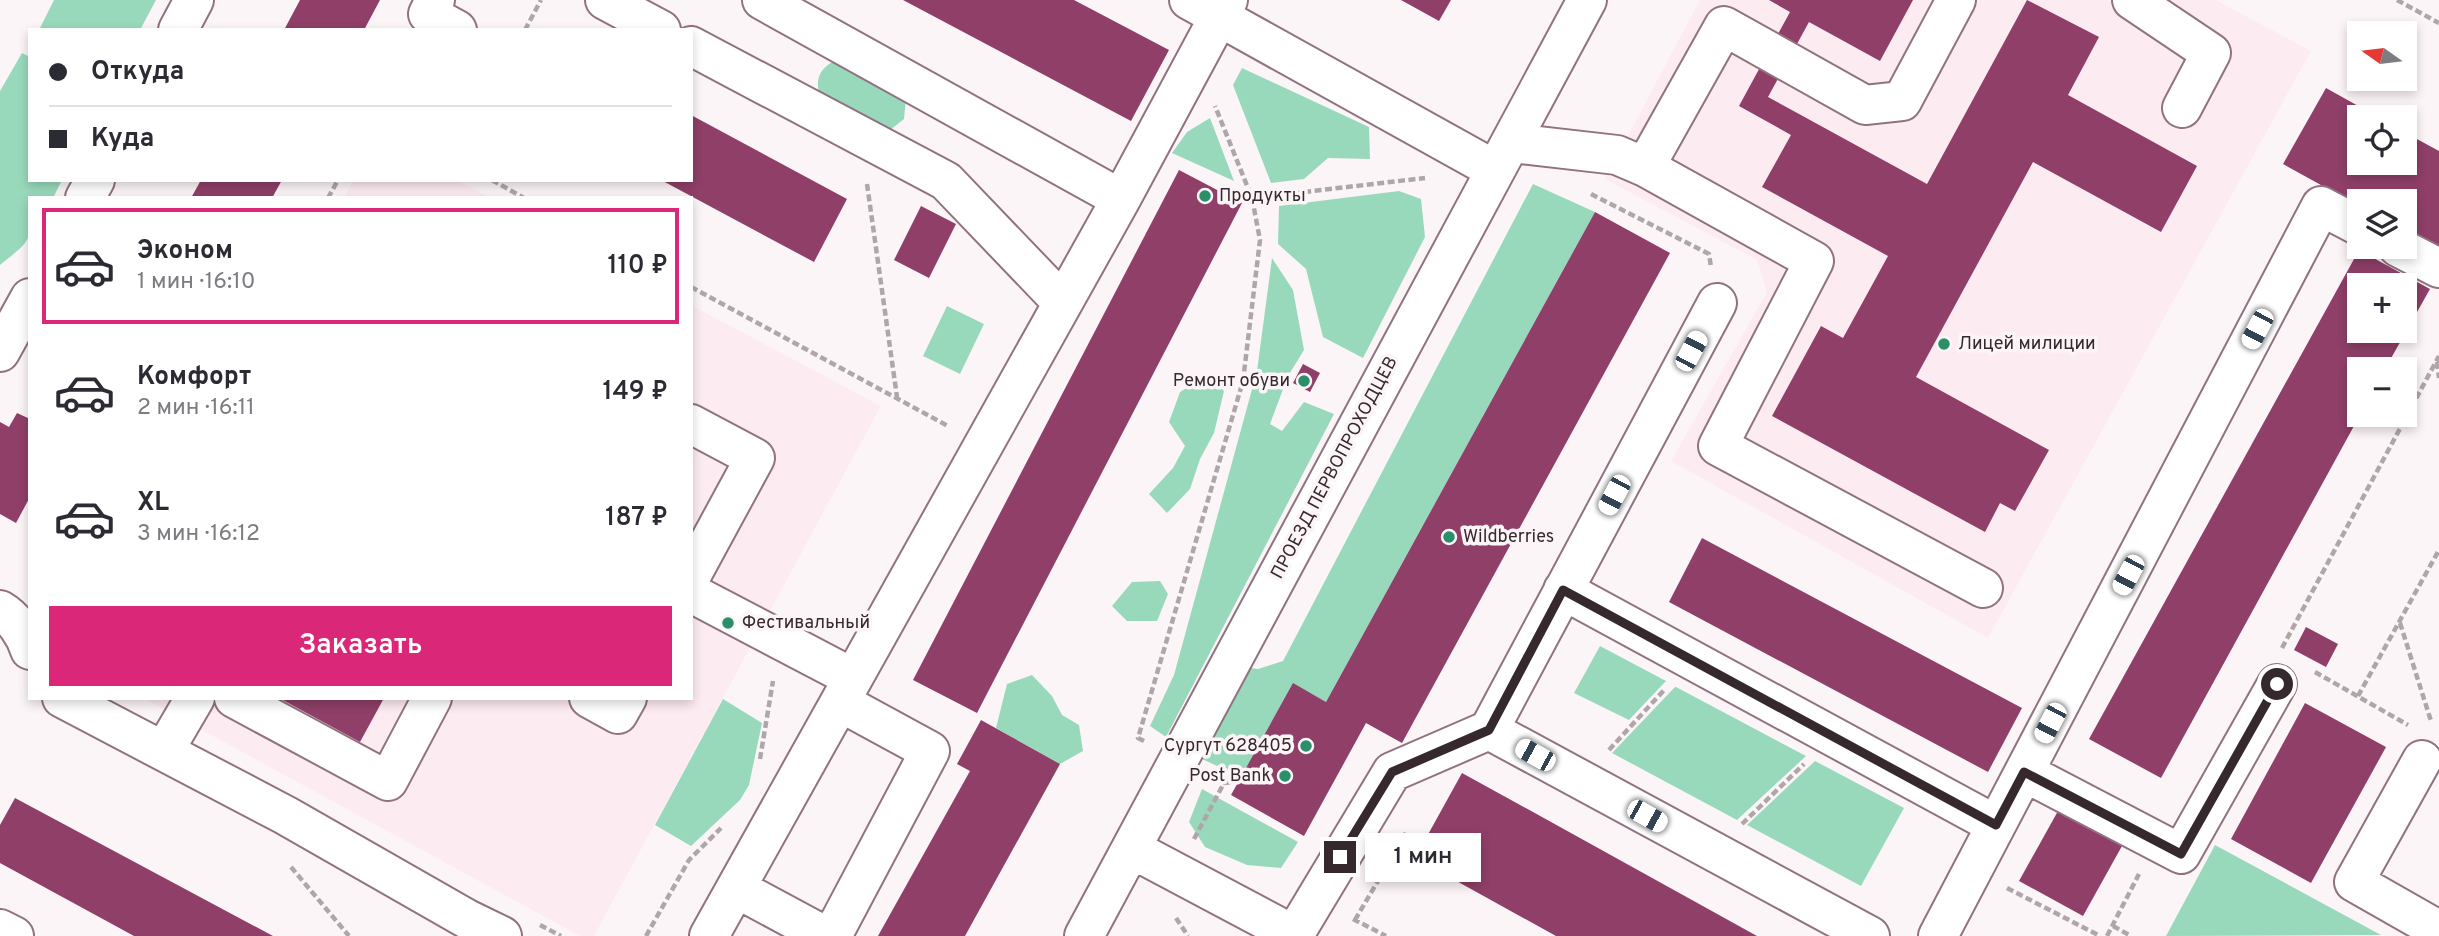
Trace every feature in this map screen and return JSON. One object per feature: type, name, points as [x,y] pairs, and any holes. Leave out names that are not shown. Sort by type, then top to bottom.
[{"type":"street","points":[[179,28],[194,0]]},
{"type":"street","points":[[435,0],[428,14],[453,28]]},
{"type":"street","points":[[605,0],[657,28]]},
{"type":"street","points":[[762,0],[1121,199]]},
{"type":"street","name":"ПРОЕЗД ПЕРВОПРОХОДЦЕВ","points":[[1084,936],[1587,0]]},
{"type":"street","points":[[1645,167],[1724,26],[1865,105],[1902,102],[1956,0]]},
{"type":"street","points":[[2132,0],[2211,53],[2182,108]]},
{"type":"street","points":[[709,936],[1121,199],[1196,58],[1212,5],[1503,157],[1617,155],[1645,167],[1814,261],[1718,446],[1983,588]]},
{"type":"street","points":[[693,47],[946,181],[1062,302]]},
{"type":"street","points":[[1938,936],[2322,206],[2347,220]]},
{"type":"street","points":[[2417,257],[2439,268]]},
{"type":"street","points":[[0,352],[28,302]]},
{"type":"street","points":[[1132,849],[1295,935],[1392,772],[1489,730],[1717,303]]},
{"type":"street","points":[[693,425],[755,458],[693,572]]},
{"type":"street","points":[[1563,590],[1996,825]]},
{"type":"street","points":[[693,594],[779,640],[930,751],[832,936]]},
{"type":"street","points":[[0,610],[6,613],[25,636],[28,644]]},
{"type":"street","points":[[2024,772],[2181,854],[2277,684]]},
{"type":"street","points":[[66,700],[285,815],[462,927],[502,936]]},
{"type":"street","points":[[164,751],[194,700]]},
{"type":"street","points":[[238,700],[388,781],[431,700]]},
{"type":"street","points":[[593,700],[618,714],[625,700]]},
{"type":"street","points":[[1489,730],[1870,936]]},
{"type":"street","points":[[2424,739],[2354,882],[2433,927]]},
{"type":"street","points":[[736,888],[825,936]]},
{"type":"street","points":[[0,929],[14,936]]},
{"type":"path","points":[[526,28],[541,0]]},
{"type":"path","points":[[2397,0],[2439,23]]},
{"type":"path","points":[[1196,58],[1252,198],[1261,240],[1243,381],[1138,738],[1224,783],[1240,781]]},
{"type":"path","points":[[866,177],[897,398]]},
{"type":"path","points":[[496,182],[520,196]]},
{"type":"path","points":[[693,288],[983,445]]},
{"type":"path","points":[[2438,358],[2439,378]]},
{"type":"path","points":[[2277,684],[2280,651],[2438,358]]},
{"type":"path","points":[[2358,696],[2439,550]]},
{"type":"path","points":[[2399,622],[2424,739]]},
{"type":"path","points":[[758,766],[779,640]]},
{"type":"path","points":[[1581,780],[1692,661]]},
{"type":"path","points":[[2314,671],[2424,739]]},
{"type":"path","points":[[1714,852],[1832,736]]},
{"type":"path","points":[[646,936],[689,860],[727,822]]},
{"type":"path","points":[[1355,920],[1408,829]]},
{"type":"path","points":[[2107,936],[2156,841]]},
{"type":"path","points":[[1972,870],[2101,936]]},
{"type":"path","points":[[2113,926],[2131,936]]},
{"type":"shaded area","name":"Лицей милиции","points":[[1700,0],[2216,0],[2311,51],[1988,638],[1671,461],[1767,292],[1757,260],[1605,179]]},
{"type":"shaded area","points":[[352,182],[461,182],[486,196],[345,196]]},
{"type":"shaded area","name":"Фестивальный","points":[[693,306],[881,406],[594,936],[580,936],[147,700],[693,700]]},
{"type":"green space","points":[[54,0],[156,0],[141,28],[40,28]]},
{"type":"green space","points":[[22,53],[28,56],[28,182],[61,182],[54,196],[28,196],[28,237],[19,249],[0,265],[0,91]]},
{"type":"green space","points":[[846,56],[906,98],[904,119],[890,130],[822,105],[818,87],[820,74],[829,64]]},
{"type":"green space","points":[[1242,68],[1369,127],[1370,159],[1328,158],[1304,179],[1271,183],[1233,85]]},
{"type":"green space","points":[[1210,118],[1234,181],[1172,153],[1187,132]]},
{"type":"green space","points":[[1533,184],[1595,212],[1326,702],[1293,684],[1246,768],[1228,771],[1202,759],[1195,740],[1237,666],[1258,669],[1283,661]]},
{"type":"green space","points":[[1399,191],[1421,199],[1425,237],[1363,358],[1323,337],[1306,269],[1278,244],[1279,206]]},
{"type":"green space","points":[[1272,258],[1293,290],[1304,350],[1288,376],[1270,424],[1282,431],[1304,402],[1334,414],[1166,737],[1150,726],[1174,675],[1257,371]]},
{"type":"green space","points":[[947,306],[984,324],[960,374],[923,356]]},
{"type":"green space","points":[[1208,375],[1224,391],[1214,433],[1200,459],[1190,489],[1167,513],[1149,494],[1173,468],[1185,446],[1169,422],[1180,392]]},
{"type":"green space","points":[[1160,581],[1168,594],[1157,621],[1127,621],[1112,606],[1132,582]]},
{"type":"green space","points":[[1600,646],[1666,681],[1629,720],[1574,693]]},
{"type":"green space","points":[[1032,675],[1052,696],[1062,715],[1079,725],[1083,751],[1060,764],[996,728],[1007,684]]},
{"type":"green space","points":[[1675,687],[1806,756],[1737,820],[1612,753]]},
{"type":"green space","points":[[723,699],[762,723],[749,785],[740,800],[691,846],[655,825]]},
{"type":"green space","points":[[1815,761],[1904,808],[1861,886],[1747,825]]},
{"type":"green space","points":[[1202,789],[1298,842],[1281,868],[1247,865],[1205,847],[1189,822]]},
{"type":"green space","points":[[2215,845],[2381,935],[2166,936]]},
{"type":"building","points":[[300,0],[380,0],[365,28],[285,28]]},
{"type":"building","points":[[903,0],[1074,0],[1169,50],[1131,121]]},
{"type":"building","points":[[1401,0],[1451,0],[1439,21]]},
{"type":"building","points":[[1769,0],[1913,0],[1880,61],[1809,22],[1768,97],[1927,184],[2027,0],[2099,37],[2068,95],[2197,166],[2161,232],[2033,162],[1916,377],[2049,450],[2015,511],[2000,503],[1985,532],[1772,416],[1821,326],[1843,338],[1888,256],[1762,187],[1791,135],[1739,106],[1790,12]]},
{"type":"building","points":[[2326,88],[2356,105],[2347,105],[2347,175],[2417,175],[2417,139],[2439,151],[2439,251],[2417,238],[2417,189],[2347,189],[2347,199],[2283,164]]},
{"type":"building","points":[[693,116],[847,199],[814,262],[665,182],[693,182]]},
{"type":"building","points":[[1179,170],[1242,203],[977,713],[913,680]]},
{"type":"building","points":[[200,182],[281,182],[273,196],[192,196]]},
{"type":"building","points":[[921,206],[956,224],[929,278],[894,260]]},
{"type":"building","points":[[1595,212],[1670,253],[1402,743],[1366,723],[1304,836],[1231,795],[1293,683],[1326,702]]},
{"type":"building","points":[[2354,259],[2375,259],[2401,273],[2347,273],[2347,343],[2400,343],[2392,357],[2347,357],[2347,427],[2353,427],[2161,778],[2089,739]]},
{"type":"building","points":[[2417,282],[2430,289],[2417,312]]},
{"type":"building","points":[[1303,364],[1320,373],[1310,392],[1293,383]]},
{"type":"building","points":[[17,413],[28,418],[28,501],[16,523],[0,514],[0,422],[9,427]]},
{"type":"building","points":[[1702,538],[2022,708],[1988,772],[1669,602]]},
{"type":"building","points":[[2306,627],[2338,644],[2326,667],[2294,650]]},
{"type":"building","points":[[283,700],[383,700],[360,742]]},
{"type":"building","points":[[2305,703],[2386,747],[2311,883],[2231,839]]},
{"type":"building","points":[[981,720],[1060,764],[965,936],[878,936],[970,771],[957,764]]},
{"type":"building","points":[[1462,773],[1757,936],[1556,936],[1415,858]]},
{"type":"building","points":[[15,798],[273,936],[134,936],[0,863],[0,825]]},
{"type":"building","points":[[2058,811],[2122,846],[2083,916],[2019,881]]},
{"type":"place","name":"Продукты","points":[[1205,196]]},
{"type":"place","name":"Лицей милиции","points":[[1944,344]]},
{"type":"place","name":"Ремонт обуви","points":[[1304,381]]},
{"type":"place","name":"Wildberries","points":[[1449,537]]},
{"type":"place","name":"Фестивальный","points":[[728,623]]},
{"type":"place","name":"Сургут 628405","points":[[1306,746]]},
{"type":"place","name":"Post Bank","points":[[1285,776]]},
{"type":"route","points":[[1340,857],[1392,772],[1489,730],[1563,590],[1996,825],[2024,772],[2181,854],[2277,684]]}]
